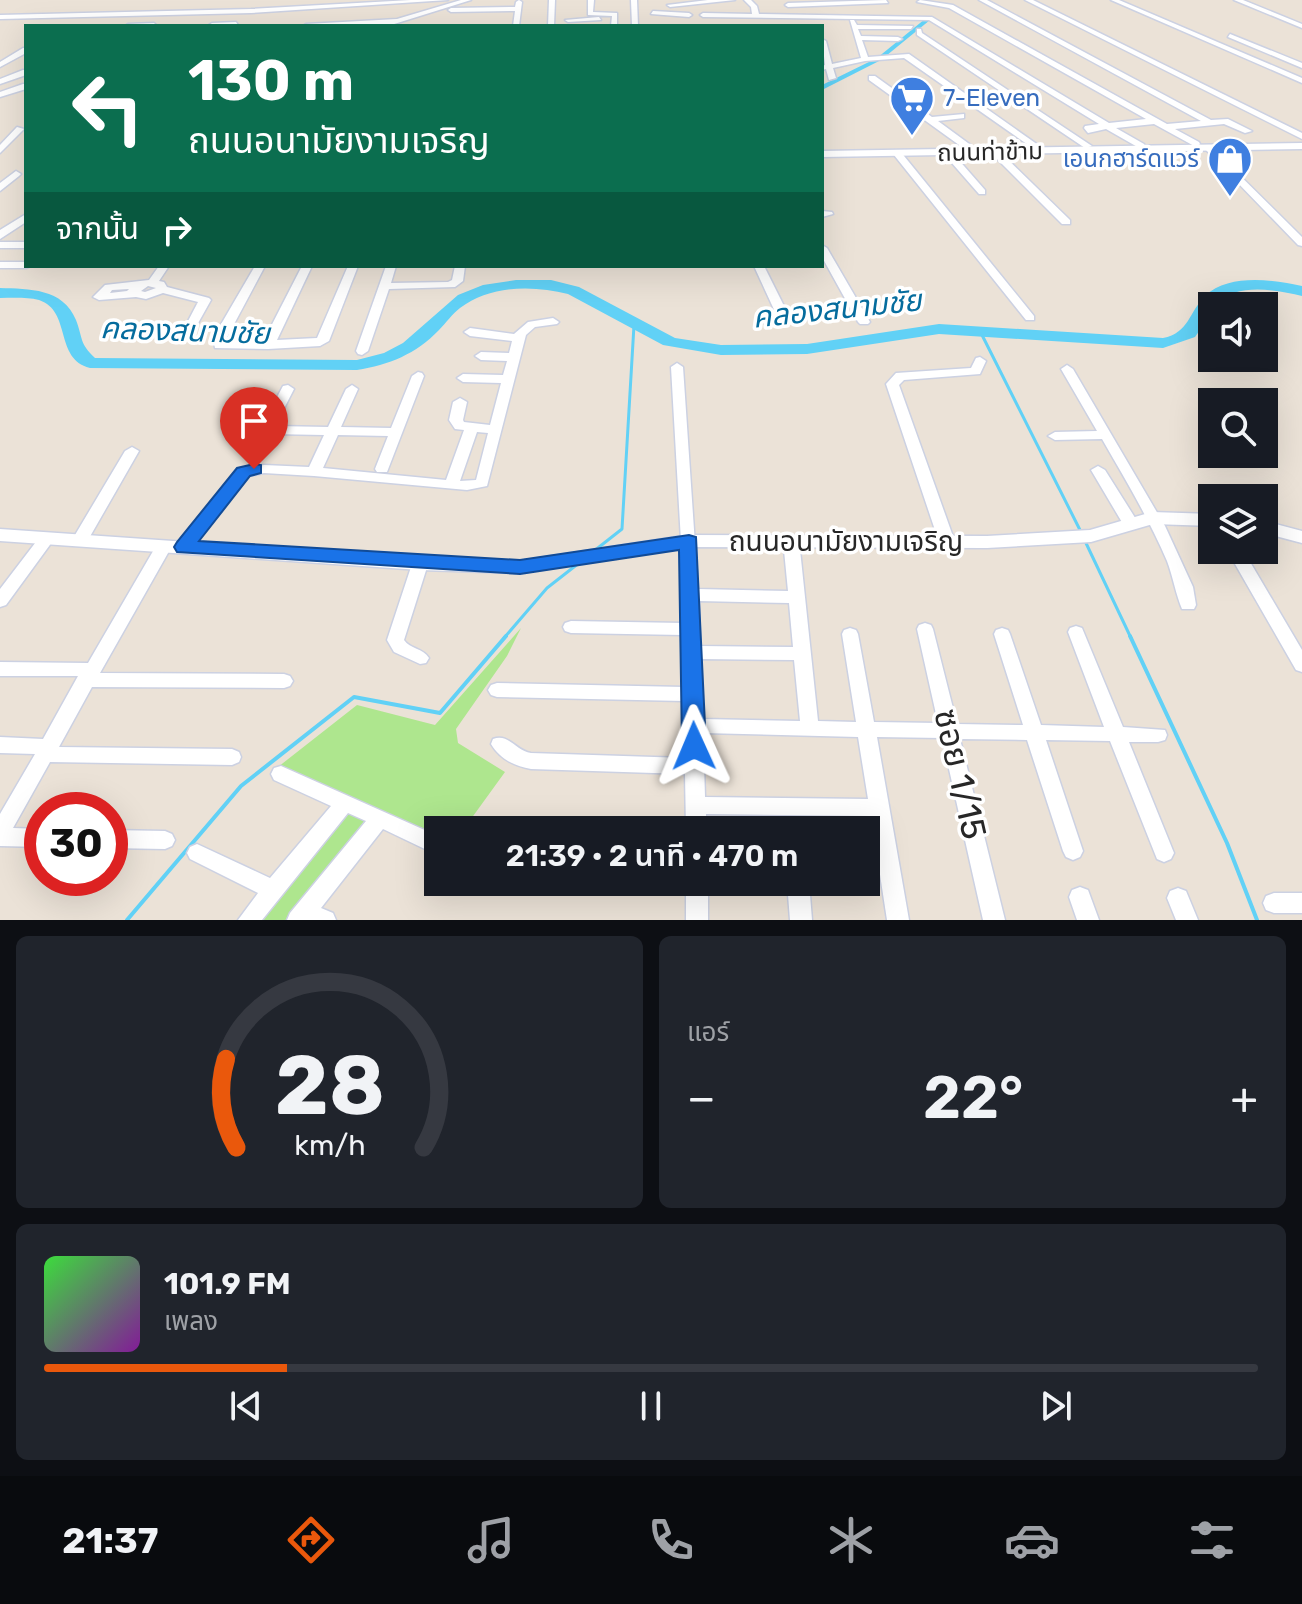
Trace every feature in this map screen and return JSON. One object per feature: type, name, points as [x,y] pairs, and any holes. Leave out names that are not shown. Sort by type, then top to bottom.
[{"type":"street","points":[[156,24],[183,0]]},
{"type":"street","points":[[185,24],[209,0]]},
{"type":"street","points":[[212,24],[235,0]]},
{"type":"street","points":[[261,0],[254,11],[257,21],[387,13]]},
{"type":"street","points":[[285,9],[292,0]]},
{"type":"street","points":[[72,24],[167,13],[445,0]]},
{"type":"street","points":[[354,24],[401,22],[468,0]]},
{"type":"street","points":[[551,24],[552,0]]},
{"type":"street","points":[[568,20],[614,22],[613,14],[590,14],[591,0]]},
{"type":"street","points":[[634,0],[635,24]]},
{"type":"street","points":[[670,5],[732,0]]},
{"type":"street","points":[[747,0],[754,6],[756,15]]},
{"type":"street","points":[[982,0],[1211,123]]},
{"type":"street","points":[[1028,0],[1302,141]]},
{"type":"street","points":[[1114,0],[1302,81]]},
{"type":"street","points":[[1237,0],[1302,26]]},
{"type":"street","points":[[714,1],[722,15]]},
{"type":"street","points":[[703,15],[815,16],[867,3],[959,10]]},
{"type":"street","points":[[919,3],[948,5],[959,10],[1196,144]]},
{"type":"street","points":[[436,10],[462,14],[519,5]]},
{"type":"street","points":[[787,5],[853,8],[933,19],[1141,146]]},
{"type":"street","points":[[126,20],[133,7]]},
{"type":"street","points":[[853,8],[854,27],[865,59]]},
{"type":"street","points":[[431,24],[436,10]]},
{"type":"street","points":[[986,11],[1001,10]]},
{"type":"street","points":[[653,13],[689,15]]},
{"type":"street","points":[[0,17],[101,15],[126,20]]},
{"type":"street","points":[[94,21],[101,15]]},
{"type":"street","points":[[677,15],[678,24]]},
{"type":"street","points":[[736,15],[738,24]]},
{"type":"street","points":[[776,16],[778,24]]},
{"type":"street","points":[[815,16],[817,24]]},
{"type":"street","points":[[854,27],[915,29],[1088,146]]},
{"type":"street","points":[[1230,36],[1302,66]]},
{"type":"street","points":[[859,38],[898,39]]},
{"type":"street","points":[[1263,40],[1302,55]]},
{"type":"street","points":[[4,50],[24,51]]},
{"type":"street","points":[[2,64],[24,52]]},
{"type":"street","points":[[832,78],[825,68],[865,59],[909,57],[1037,147]]},
{"type":"street","points":[[2,64],[24,63]]},
{"type":"street","points":[[0,82],[24,73]]},
{"type":"street","points":[[1289,75],[1302,73]]},
{"type":"street","points":[[872,78],[969,148]]},
{"type":"street","points":[[0,95],[24,86]]},
{"type":"street","points":[[929,120],[961,116]]},
{"type":"street","points":[[999,120],[1018,118]]},
{"type":"street","points":[[1091,131],[1088,128],[1155,121]]},
{"type":"street","points":[[1166,128],[1227,121],[1248,131]]},
{"type":"street","points":[[1041,129],[1059,126]]},
{"type":"street","points":[[0,135],[23,129]]},
{"type":"street","points":[[0,150],[23,129]]},
{"type":"street","name":"ถนนท่าข้าม","points":[[858,152],[1302,141]]},
{"type":"street","name":"ถนนท่าข้าม","points":[[824,152],[1209,148],[1302,141]]},
{"type":"street","points":[[1209,148],[1302,243]]},
{"type":"street","points":[[994,151],[1066,222]]},
{"type":"street","points":[[947,152],[982,192]]},
{"type":"street","points":[[897,153],[1030,318]]},
{"type":"street","points":[[0,171],[22,170]]},
{"type":"street","points":[[0,188],[22,170]]},
{"type":"street","points":[[0,235],[20,226]]},
{"type":"street","points":[[0,245],[24,245]]},
{"type":"street","points":[[824,252],[864,322]]},
{"type":"street","points":[[0,265],[24,265]]},
{"type":"street","points":[[158,286],[163,268]]},
{"type":"street","points":[[259,268],[217,342],[226,347],[313,344],[325,338],[352,268]]},
{"type":"street","points":[[268,345],[306,268]]},
{"type":"street","points":[[362,351],[390,268]]},
{"type":"street","points":[[385,286],[451,285],[457,281],[460,268]]},
{"type":"street","points":[[760,268],[785,320]]},
{"type":"street","points":[[136,290],[158,286],[205,300],[193,323]]},
{"type":"street","points":[[764,321],[803,318]]},
{"type":"street","points":[[184,547],[243,472],[264,469],[451,485],[475,486],[482,483],[519,338],[523,329],[532,324],[553,322]]},
{"type":"street","points":[[470,332],[519,338]]},
{"type":"street","points":[[481,356],[513,357]]},
{"type":"street","points":[[947,542],[892,384],[900,376],[976,371],[980,361]]},
{"type":"street","points":[[677,367],[689,541],[696,816]]},
{"type":"street","points":[[1067,369],[1185,579],[1188,605]]},
{"type":"street","points":[[382,469],[418,376]]},
{"type":"street","points":[[463,378],[507,379]]},
{"type":"street","points":[[252,457],[288,389]]},
{"type":"street","points":[[314,472],[352,389]]},
{"type":"street","points":[[460,402],[456,423],[471,429],[496,430]]},
{"type":"street","points":[[451,485],[471,429]]},
{"type":"street","points":[[266,430],[397,432]]},
{"type":"street","points":[[1055,436],[1104,435]]},
{"type":"street","points":[[80,540],[132,451]]},
{"type":"street","points":[[1098,470],[1131,524]]},
{"type":"street","name":"ถนนอนามัยงามเจริญ","points":[[0,535],[420,564],[541,566],[689,541],[947,542],[1072,537],[1091,536],[1152,518],[1198,520]]},
{"type":"street","points":[[1278,531],[1302,537]]},
{"type":"street","points":[[0,601],[47,538]]},
{"type":"street","points":[[791,540],[810,729]]},
{"type":"street","points":[[24,837],[0,835],[87,675],[164,546]]},
{"type":"street","points":[[420,564],[395,640],[400,648],[420,658]]},
{"type":"street","points":[[1243,564],[1302,665]]},
{"type":"street","points":[[691,595],[797,597]]},
{"type":"street","points":[[571,627],[691,629]]},
{"type":"street","name":"ซอย 1/15","points":[[925,629],[994,920]]},
{"type":"street","points":[[1076,632],[1164,853]]},
{"type":"street","points":[[850,634],[898,920]]},
{"type":"street","points":[[1002,634],[1073,851]]},
{"type":"street","points":[[691,652],[802,654]]},
{"type":"street","points":[[0,669],[284,681]]},
{"type":"street","points":[[497,690],[693,694]]},
{"type":"street","points":[[694,726],[1158,735]]},
{"type":"street","points":[[500,744],[519,759],[531,761],[694,766]]},
{"type":"street","points":[[0,745],[46,751],[232,757]]},
{"type":"street","points":[[281,774],[424,839]]},
{"type":"street","points":[[249,920],[345,803]]},
{"type":"street","points":[[696,805],[878,808]]},
{"type":"street","points":[[310,917],[380,818]]},
{"type":"street","points":[[128,839],[165,840]]},
{"type":"street","points":[[197,853],[273,890]]},
{"type":"street","points":[[697,896],[697,920]]},
{"type":"street","points":[[799,896],[801,920]]},
{"type":"street","points":[[1080,897],[1088,920]]},
{"type":"street","points":[[1178,898],[1187,920]]},
{"type":"street","points":[[1274,903],[1302,903]]},
{"type":"green space","points":[[521,628],[507,656],[456,729],[458,743],[505,772],[473,816],[424,816],[424,833],[278,767],[357,705],[435,725]]},
{"type":"green space","points":[[347,811],[369,821],[290,920],[256,920]]},
{"type":"waterway","points":[[824,87],[879,59],[927,20]]},
{"type":"waterway","name":"คลองสนามชัย","points":[[0,293],[31,294],[53,300],[66,317],[73,347],[90,363],[357,365],[391,357],[409,347],[450,307],[472,294],[525,284],[551,285],[573,291],[669,341],[692,347],[750,351],[807,349],[939,329],[1163,343],[1175,341],[1189,333],[1204,308],[1218,293],[1254,285],[1302,291]]},
{"type":"waterway","points":[[594,551],[622,529],[634,325]]},
{"type":"waterway","points":[[980,331],[1082,534]]},
{"type":"waterway","points":[[1085,541],[1131,638]]},
{"type":"waterway","points":[[504,638],[547,588],[579,563]]},
{"type":"waterway","points":[[127,920],[241,786],[354,697],[440,713],[506,636]]},
{"type":"waterway","points":[[1130,636],[1227,843],[1257,920]]},
{"type":"place","name":"7-Eleven","points":[[912,137]]},
{"type":"place","name":"เอนกฮาร์ดแวร์","points":[[1230,198]]},
{"type":"route","points":[[254,469],[243,472],[184,547],[420,564],[520,567],[689,541],[694,746]]}]
